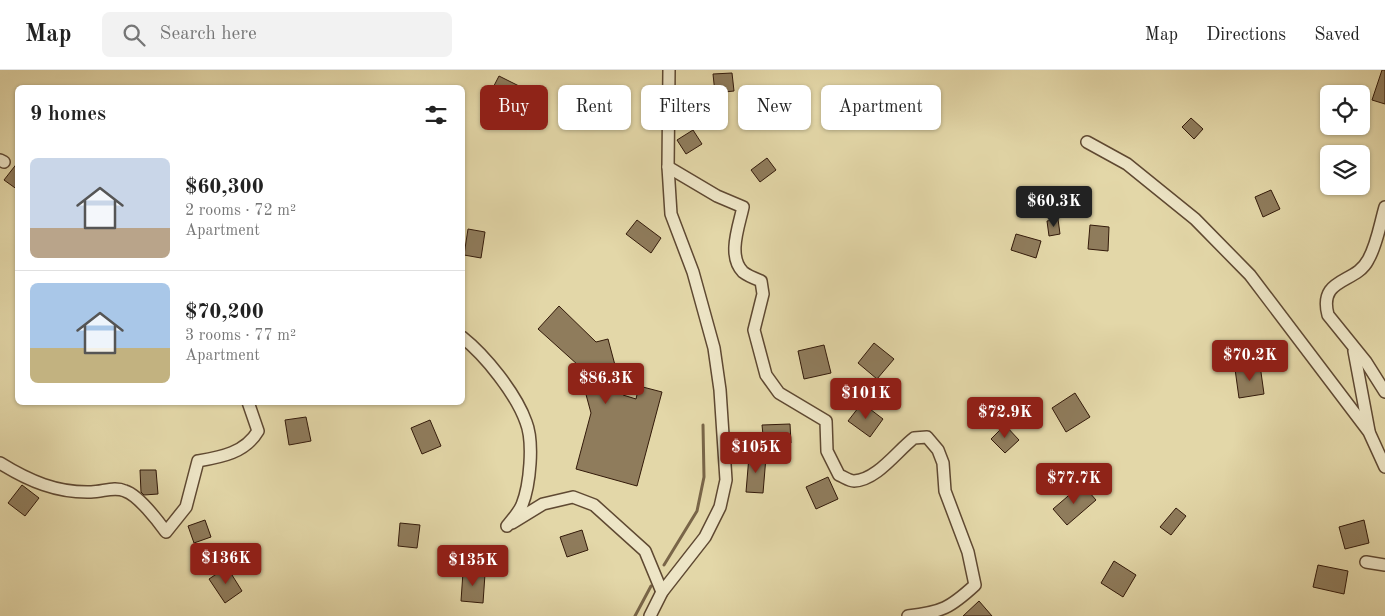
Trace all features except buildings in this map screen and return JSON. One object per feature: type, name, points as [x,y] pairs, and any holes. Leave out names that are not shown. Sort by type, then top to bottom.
[{"type":"street","points":[[650,616],[662,592],[705,538],[720,507],[726,480],[720,390],[714,348],[692,272],[671,214],[668,167],[669,70]]},
{"type":"street","points":[[1087,142],[1127,164],[1202,226],[1250,275],[1369,432],[1385,467]]},
{"type":"street","points":[[668,167],[717,196],[743,207],[737,232],[736,258],[743,272],[761,281],[764,294],[754,330],[760,359],[766,375],[779,393],[826,421],[827,452],[839,475],[852,481],[865,478],[914,438],[927,437],[938,450],[943,463],[945,491],[968,552],[975,586],[953,605],[927,614],[908,616]]},
{"type":"street","points":[[1385,208],[1368,261],[1362,268],[1332,287],[1326,305],[1328,314],[1385,392]]},
{"type":"street","points":[[465,339],[479,350],[495,371],[526,422],[530,453],[528,485],[522,506],[507,526],[544,504],[573,497],[594,505],[623,529],[645,551],[662,592]]},
{"type":"street","points":[[1353,347],[1369,432]]},
{"type":"street","points":[[0,463],[40,484],[66,492],[93,492],[115,488],[127,491],[154,516],[166,532],[186,506],[198,461],[225,455],[252,442],[258,431],[249,405]]},
{"type":"street","points":[[1366,562],[1385,564]]},
{"type":"waterway","points":[[664,565],[697,511],[704,477],[703,425]]},
{"type":"waterway","points":[[635,616],[651,586]]}]
